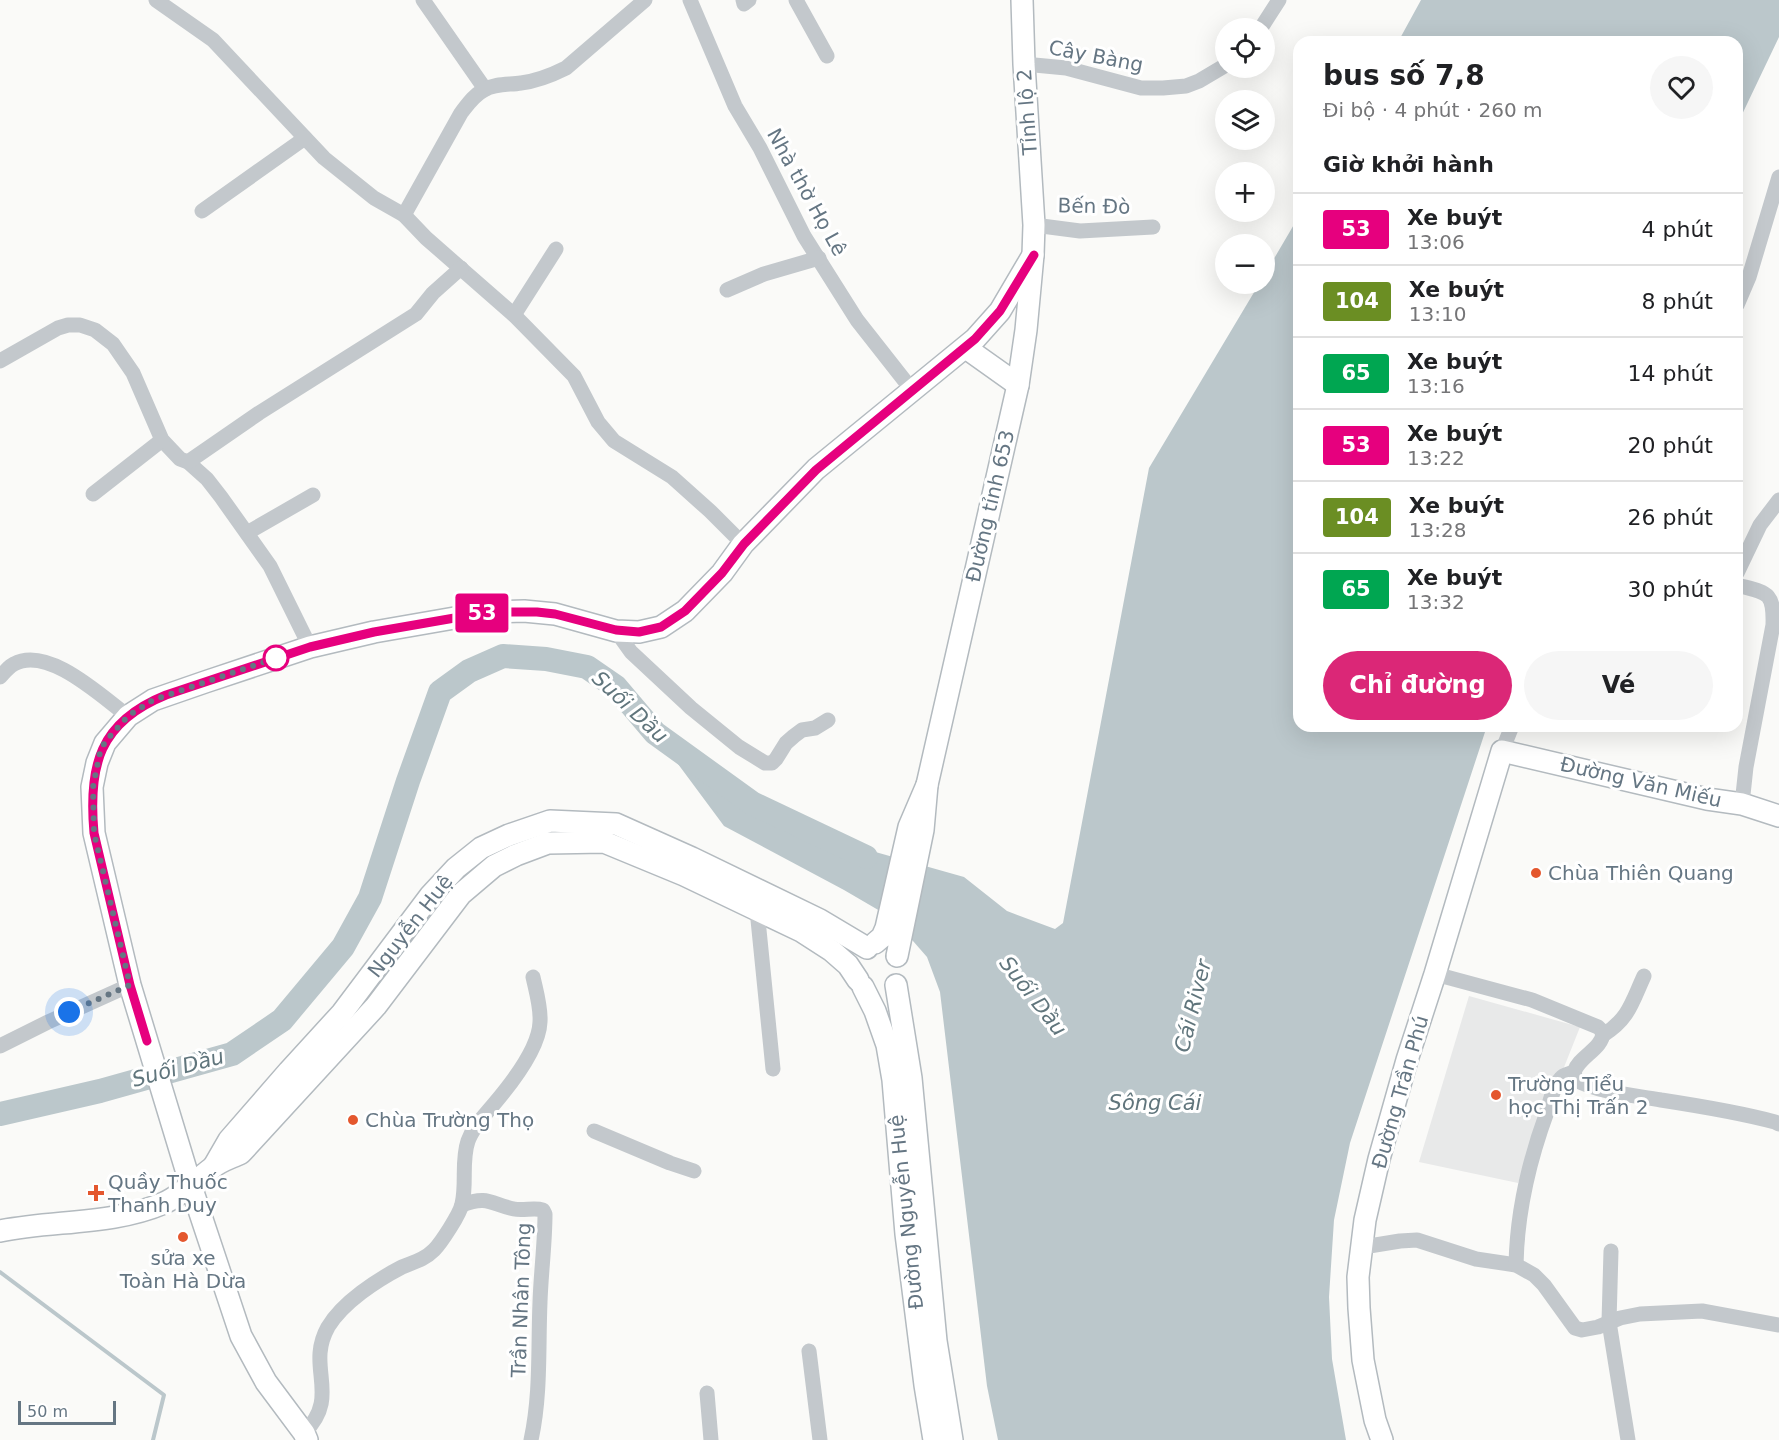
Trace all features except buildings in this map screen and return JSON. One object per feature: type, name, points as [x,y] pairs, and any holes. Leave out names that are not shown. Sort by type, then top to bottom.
[{"type":"main road","name":"Tỉnh lộ 2","points":[[1022,0],[1034,225]]},
{"type":"main road","name":"Đường tỉnh 653","points":[[897,956],[896,921],[1018,385],[1034,255],[1034,225]]},
{"type":"main road","points":[[306,1436],[266,1383],[241,1336],[191,1186],[130,985],[94,833],[92,796],[97,763],[105,742],[128,716],[153,700],[310,647],[374,632],[489,612],[555,614],[616,630],[639,632],[661,627],[685,611],[722,573],[744,544],[816,470],[966,348],[1000,311],[1034,255]]},
{"type":"main road","points":[[966,348],[1018,385]]},
{"type":"main road","name":"Đường Văn Miếu","points":[[1502,751],[1707,799],[1742,804],[1779,816]]},
{"type":"main road","name":"Đường Trần Phú","points":[[1382,1440],[1363,1360],[1358,1277],[1365,1220],[1379,1159],[1407,1059],[1502,751]]},
{"type":"main road","name":"Nguyễn Huệ","points":[[0,1231],[120,1217],[165,1203],[191,1186],[214,1166],[229,1140],[342,1013],[430,896],[456,868],[481,848],[509,835],[550,821],[616,824],[757,910],[801,931],[832,951],[848,965],[861,984]]},
{"type":"main road","name":"Nguyễn Huệ","points":[[688,866],[820,920],[871,946]]},
{"type":"main road","name":"Đường tỉnh 653","points":[[871,946],[896,921]]},
{"type":"main road","points":[[884,942],[890,944],[897,956],[899,972],[892,991],[886,996],[870,993],[861,984],[856,971],[861,954],[871,946],[884,942]]},
{"type":"main road","name":"Đường Nguyễn Huệ","points":[[861,984],[875,1011],[887,1045],[916,1233],[952,1440]]},
{"type":"main road","name":"Đường Nguyễn Huệ","points":[[896,985],[911,1078],[916,1233],[925,1384],[934,1440]]},
{"type":"street","points":[[156,0],[213,40],[324,158],[374,198],[404,215],[426,238],[514,315],[574,376],[598,422],[614,441],[672,477],[744,544]]},
{"type":"street","points":[[423,0],[485,89]]},
{"type":"street","points":[[404,215],[461,113],[472,99],[485,89],[551,76],[566,68],[645,0]]},
{"type":"street","name":"Nhà thờ Họ Lê","points":[[690,0],[735,106],[760,148],[804,236],[857,320],[912,390]]},
{"type":"street","points":[[743,0],[744,4],[749,0]]},
{"type":"street","points":[[796,0],[827,56]]},
{"type":"street","points":[[1267,18],[1279,0]]},
{"type":"street","name":"Cây Bàng","points":[[1024,64],[1066,68],[1141,88],[1186,86],[1215,72]]},
{"type":"street","points":[[202,211],[305,138]]},
{"type":"street","points":[[1743,290],[1752,268],[1779,177]]},
{"type":"street","name":"Bến Đò","points":[[1034,225],[1080,231],[1153,227]]},
{"type":"street","points":[[514,315],[556,249]]},
{"type":"street","points":[[727,290],[764,274],[819,258]]},
{"type":"street","points":[[188,462],[259,413],[416,314],[433,292],[461,268]]},
{"type":"street","points":[[0,361],[58,328],[68,325],[80,325],[95,330],[112,344],[133,373],[162,440],[170,451],[188,462],[207,479],[270,566],[310,647]]},
{"type":"street","points":[[93,494],[162,440]]},
{"type":"street","points":[[246,532],[313,495]]},
{"type":"street","points":[[1743,560],[1760,525],[1779,500]]},
{"type":"street","points":[[1742,804],[1746,767],[1773,625],[1772,602],[1767,595],[1743,587]]},
{"type":"street","points":[[616,630],[631,652],[691,708],[740,747],[765,763],[772,763],[786,743],[802,730],[815,728],[828,720]]},
{"type":"street","points":[[2,670],[21,661],[36,661],[56,666],[80,680],[128,716]]},
{"type":"street","points":[[1502,751],[1510,732]]},
{"type":"street","points":[[757,910],[773,1069]]},
{"type":"street","points":[[1435,974],[1532,1000],[1598,1027],[1604,1035]]},
{"type":"street","points":[[1644,976],[1625,1017],[1604,1035],[1579,1062],[1574,1072],[1576,1080],[1588,1086],[1627,1094],[1723,1109],[1779,1125]]},
{"type":"street","points":[[306,1436],[321,1410],[323,1395],[320,1351],[329,1325],[338,1313],[360,1294],[390,1273],[418,1262],[432,1252],[446,1236],[462,1205],[465,1154],[470,1135],[522,1066],[534,1046],[539,1031],[539,1005],[533,977]]},
{"type":"street","points":[[0,1046],[130,985]]},
{"type":"street","points":[[1516,1265],[1522,1199],[1535,1146],[1557,1084],[1564,1075],[1574,1072]]},
{"type":"street","points":[[594,1131],[694,1171]]},
{"type":"street","name":"Trần Nhân Tông","points":[[462,1205],[475,1200],[484,1200],[516,1210],[538,1208],[545,1214],[537,1416],[531,1440]]},
{"type":"street","points":[[1363,1247],[1400,1240],[1417,1240],[1476,1259],[1516,1265],[1534,1275],[1575,1328],[1581,1330],[1598,1328],[1609,1322],[1640,1314],[1702,1311],[1779,1325]]},
{"type":"street","points":[[1611,1251],[1609,1322],[1628,1440]]},
{"type":"street","points":[[809,1351],[820,1440]]},
{"type":"street","points":[[707,1394],[711,1440]]},
{"type":"shaded area","name":"Trường Tiểu học Thị Trấn 2","points":[[1469,996],[1580,1027],[1518,1183],[1419,1162]]},
{"type":"water","points":[[1421,0],[1779,0],[1779,37],[1743,112],[1743,36],[1401,36]]},
{"type":"water","name":"Sông Cái","points":[[1293,226],[1293,732],[1485,732],[1350,1143],[1334,1220],[1329,1297],[1332,1359],[1346,1440],[998,1440],[987,1386],[940,992],[927,957],[906,933],[880,911],[724,826],[655,733],[744,803],[817,846],[840,842],[964,877],[1007,911],[1055,929],[1063,923],[1149,468],[1253,294],[1275,294],[1275,257]]},
{"type":"waterway","name":"Suối Dầu","points":[[0,1114],[100,1091],[232,1054],[282,1020],[343,947],[370,898],[440,692],[469,671],[503,656],[546,659],[587,667],[616,687],[655,733],[752,803],[866,857]]},
{"type":"waterway","points":[[0,1272],[164,1395],[153,1440]]},
{"type":"bus line","name":"53","points":[[147,1041],[130,985],[94,833],[92,815],[93,787],[100,752],[105,742],[128,716],[153,700],[166,695],[310,647],[425,622],[489,612],[524,611],[555,614],[616,630],[639,632],[661,627],[685,611],[722,573],[744,544],[816,470],[966,348],[1000,311],[1034,255]]},
{"type":"place","name":"Chùa Thiên Quang","points":[[1536,873]]},
{"type":"place","name":"Trường Tiểu học Thị Trấn 2","points":[[1496,1095]]},
{"type":"place","name":"Chùa Trường Thọ","points":[[353,1120]]},
{"type":"place","name":"Quầy Thuốc Thanh Duy","points":[[96,1193]]},
{"type":"place","name":"sửa xe Toàn Hà Dừa","points":[[183,1237]]},
{"type":"route","points":[[69,1012],[130,985],[94,833],[92,815],[92,796],[97,763],[105,742],[128,716],[153,700],[276,658]]},
{"type":"water label","name":"Cái River","points":[[1193,1006]]}]
